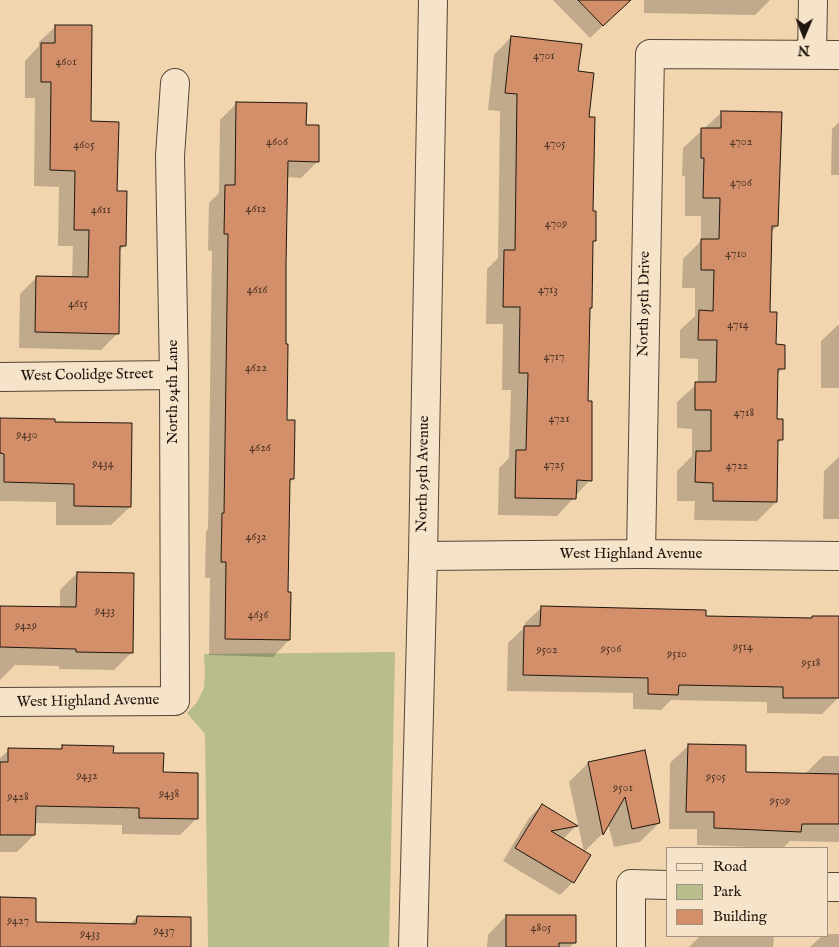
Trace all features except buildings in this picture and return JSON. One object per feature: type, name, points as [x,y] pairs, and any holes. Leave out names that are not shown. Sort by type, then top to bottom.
[{"type":"street","name":"North 95th Avenue","points":[[413,947],[434,0]]},
{"type":"street","points":[[813,0],[812,54],[839,55]]},
{"type":"street","name":"North 95th Drive","points":[[641,554],[650,54],[812,54]]},
{"type":"street","name":"North 94th Lane","points":[[175,83],[170,156],[174,376],[175,701]]},
{"type":"street","name":"West Coolidge Street","points":[[0,377],[174,376]]},
{"type":"street","name":"West Highland Avenue","points":[[423,556],[641,554],[839,556]]},
{"type":"street","name":"West Highland Avenue","points":[[0,702],[175,701]]},
{"type":"street","points":[[631,947],[631,884],[666,885]]},
{"type":"green space","points":[[395,652],[389,947],[208,947],[205,734],[187,713],[197,702],[204,688],[204,654]]}]
